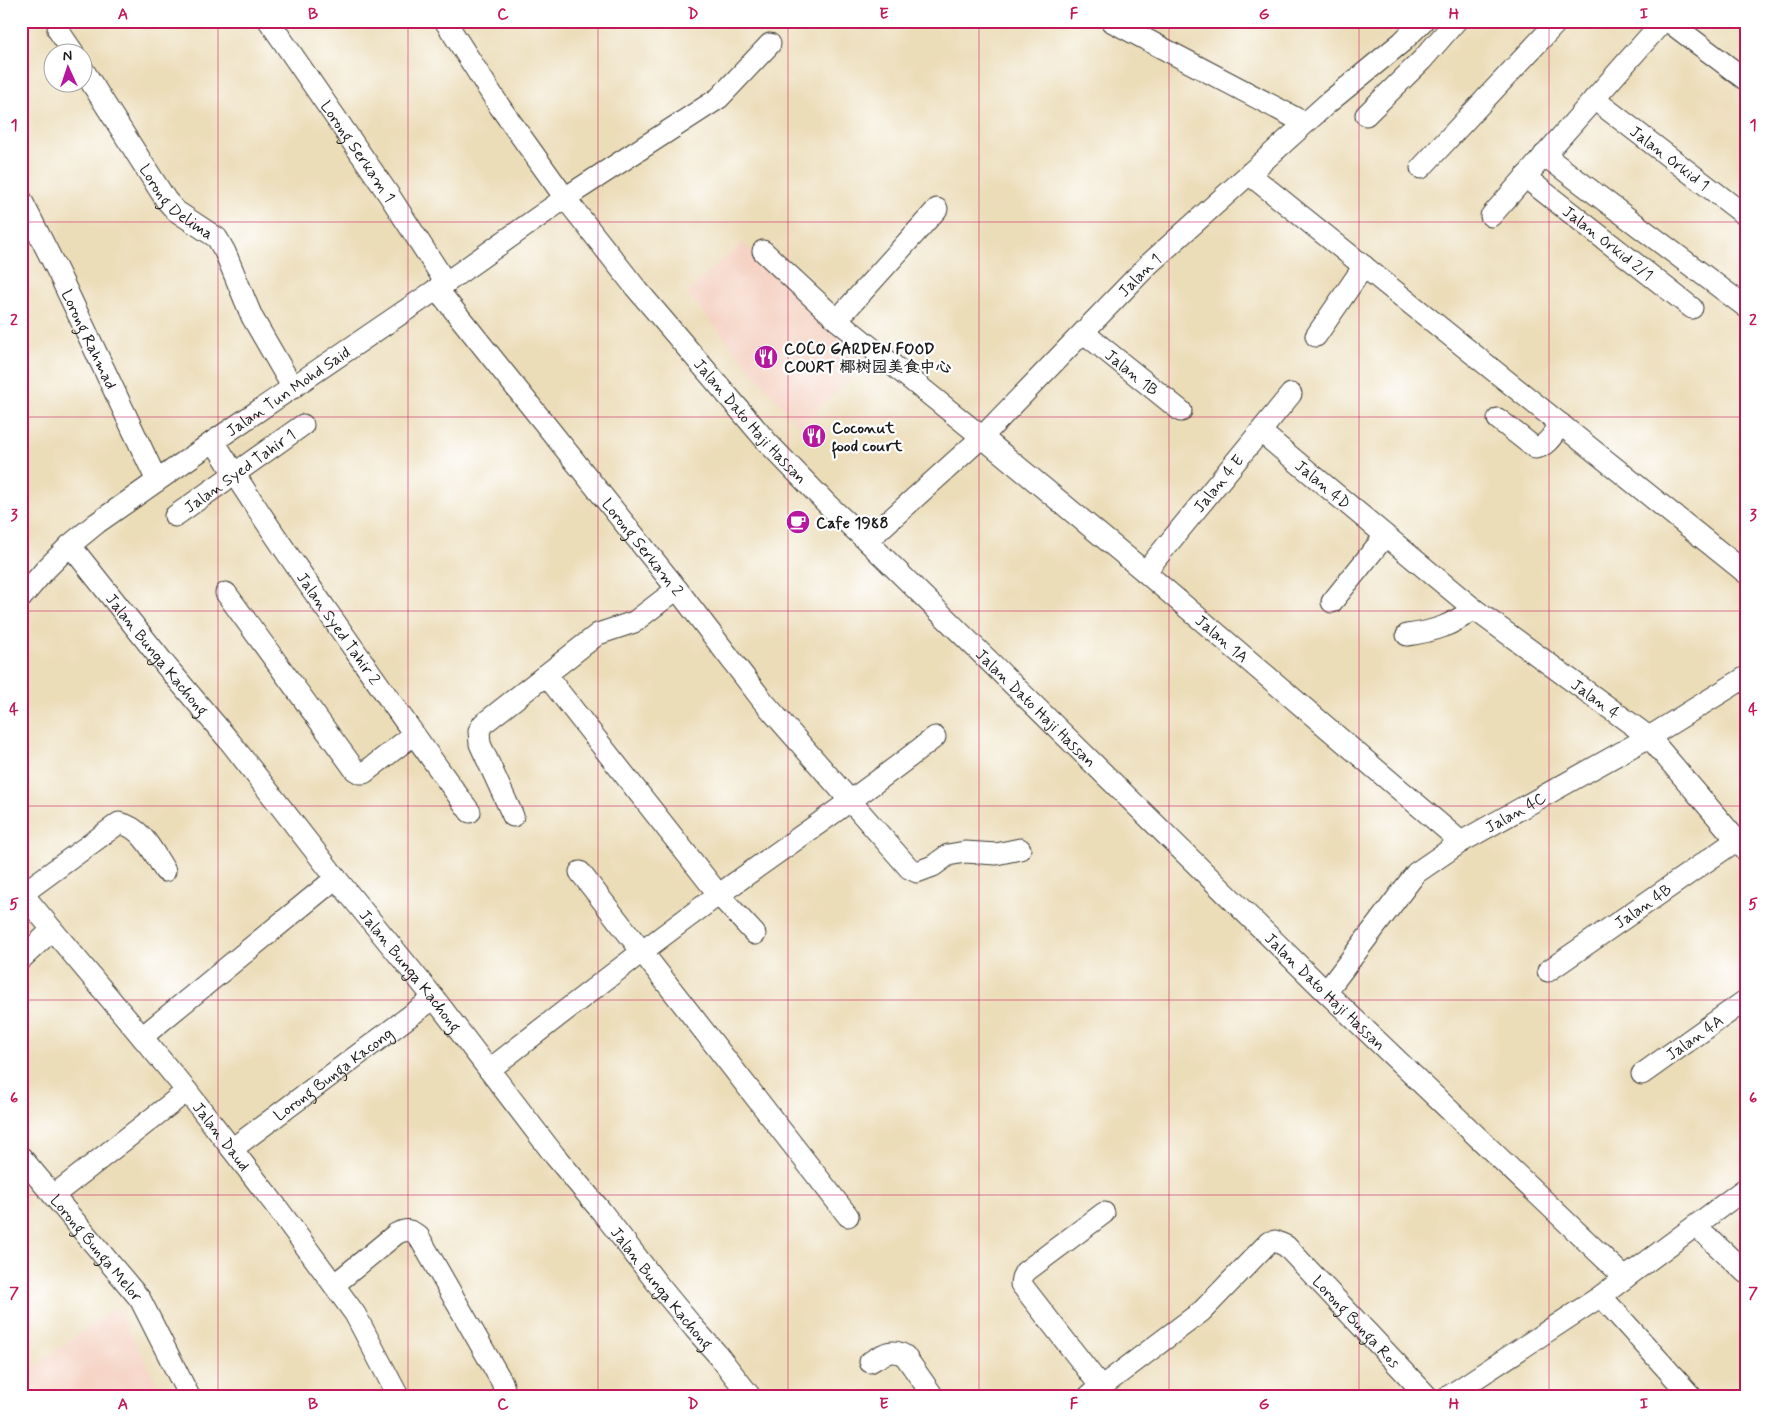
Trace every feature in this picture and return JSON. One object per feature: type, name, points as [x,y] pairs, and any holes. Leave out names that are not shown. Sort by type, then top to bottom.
[{"type":"street","name":"Lorong Serkam 1","points":[[269,21],[389,195],[441,286]]},
{"type":"street","name":"Jalan Dato Haji Hassan","points":[[445,21],[500,107],[564,198],[635,287],[768,443],[829,506],[867,541],[1326,992],[1625,1278]]},
{"type":"street","points":[[1111,21],[1305,123]]},
{"type":"street","name":"Jalan 1","points":[[867,541],[982,437],[1149,264],[1305,123],[1402,42],[1423,21]]},
{"type":"street","points":[[1366,115],[1422,60],[1456,21]]},
{"type":"street","points":[[1422,168],[1558,21]]},
{"type":"street","points":[[1491,216],[1663,21]]},
{"type":"street","points":[[1668,21],[1746,80]]},
{"type":"street","points":[[58,30],[66,42]]},
{"type":"street","name":"Jalan Tun Mohd Said","points":[[21,598],[70,545],[97,524],[214,441],[441,286],[564,198],[719,98],[770,44]]},
{"type":"street","name":"Lorong Delima","points":[[92,84],[166,200],[176,211],[216,238],[225,252],[252,317],[293,388]]},
{"type":"street","name":"Jalan Orkid 1","points":[[1594,99],[1746,216]]},
{"type":"street","points":[[1544,155],[1746,307]]},
{"type":"street","points":[[1249,174],[1746,573]]},
{"type":"street","name":"Jalan Orkid 2/1","points":[[1525,177],[1692,308]]},
{"type":"street","name":"Lorong Rahmad","points":[[21,199],[58,272],[157,481]]},
{"type":"street","points":[[837,320],[937,209]]},
{"type":"street","points":[[754,249],[787,280],[853,350]]},
{"type":"street","points":[[1316,336],[1364,266]]},
{"type":"street","name":"Jalan 1A","points":[[787,280],[982,437],[1145,572],[1461,842]]},
{"type":"street","name":"Lorong Serkam 2","points":[[441,286],[763,701],[909,868],[917,872],[933,866],[948,855],[965,852],[996,854],[1020,849]]},
{"type":"street","name":"Jalan 1B","points":[[1084,333],[1181,410]]},
{"type":"street","name":"Jalan 4 E","points":[[1145,572],[1291,394]]},
{"type":"street","points":[[1498,419],[1535,448],[1541,447],[1547,442],[1561,424]]},
{"type":"street","name":"Jalan Syed Tahir 1","points":[[176,516],[303,425]]},
{"type":"street","name":"Jalan 4D","points":[[1261,432],[1424,569]]},
{"type":"street","name":"Jalan Syed Tahir 2","points":[[214,441],[234,474],[414,735],[470,812]]},
{"type":"street","points":[[1332,602],[1385,536]]},
{"type":"street","name":"Jalan Bunga Kachong","points":[[70,545],[434,998],[555,1156],[750,1396]]},
{"type":"street","name":"Jalan 4","points":[[1424,569],[1474,609],[1649,737],[1741,845]]},
{"type":"street","points":[[513,816],[480,744],[479,731],[483,724],[598,634],[634,622],[676,590]]},
{"type":"street","points":[[226,593],[356,770],[360,773],[364,772],[414,735]]},
{"type":"street","points":[[1406,635],[1431,632],[1456,621],[1474,609]]},
{"type":"street","points":[[546,675],[719,895],[755,934]]},
{"type":"street","name":"Jalan 4C","points":[[1326,992],[1416,873],[1461,842],[1649,737],[1746,677]]},
{"type":"street","points":[[489,1070],[573,1004],[719,895],[851,802],[935,737]]},
{"type":"street","points":[[22,893],[119,823],[128,824],[140,833],[165,871]]},
{"type":"street","name":"Jalan 4B","points":[[1548,971],[1741,845]]},
{"type":"street","points":[[580,872],[848,1216]]},
{"type":"street","points":[[142,1037],[336,878]]},
{"type":"street","name":"Jalan Daud","points":[[22,893],[186,1091],[356,1314],[398,1396]]},
{"type":"street","points":[[21,959],[52,930]]},
{"type":"street","name":"Lorong Bunga Kacong","points":[[232,1149],[434,998]]},
{"type":"street","name":"Jalan 4A","points":[[1642,1074],[1746,1000]]},
{"type":"street","name":"Lorong Bunga Melor","points":[[186,1091],[54,1195],[140,1300],[189,1396]]},
{"type":"street","points":[[21,1157],[54,1195]]},
{"type":"street","points":[[1448,1396],[1601,1296],[1746,1188]]},
{"type":"street","points":[[1095,1391],[1022,1284],[1022,1278],[1025,1272],[1104,1213]]},
{"type":"street","points":[[1696,1226],[1746,1273]]},
{"type":"street","points":[[334,1285],[396,1234],[404,1230],[412,1230],[419,1237],[502,1382],[506,1396]]},
{"type":"street","name":"Lorong Bunga Ros","points":[[1095,1391],[1202,1310],[1269,1242],[1276,1241],[1286,1246],[1427,1396]]},
{"type":"street","points":[[1601,1296],[1691,1396]]},
{"type":"street","points":[[870,1362],[884,1353],[899,1352],[905,1356],[933,1396]]},
{"type":"shaded area","points":[[742,242],[857,351],[852,377],[799,427],[687,293]]},
{"type":"shaded area","points":[[116,1307],[164,1396],[21,1396],[21,1376]]},
{"type":"place","name":"COCO GARDEN FOOD COURT 椰树园美食中心","points":[[766,357]]},
{"type":"place","name":"Coconut food court","points":[[814,436]]},
{"type":"place","name":"Cafe 1988","points":[[798,522]]}]
